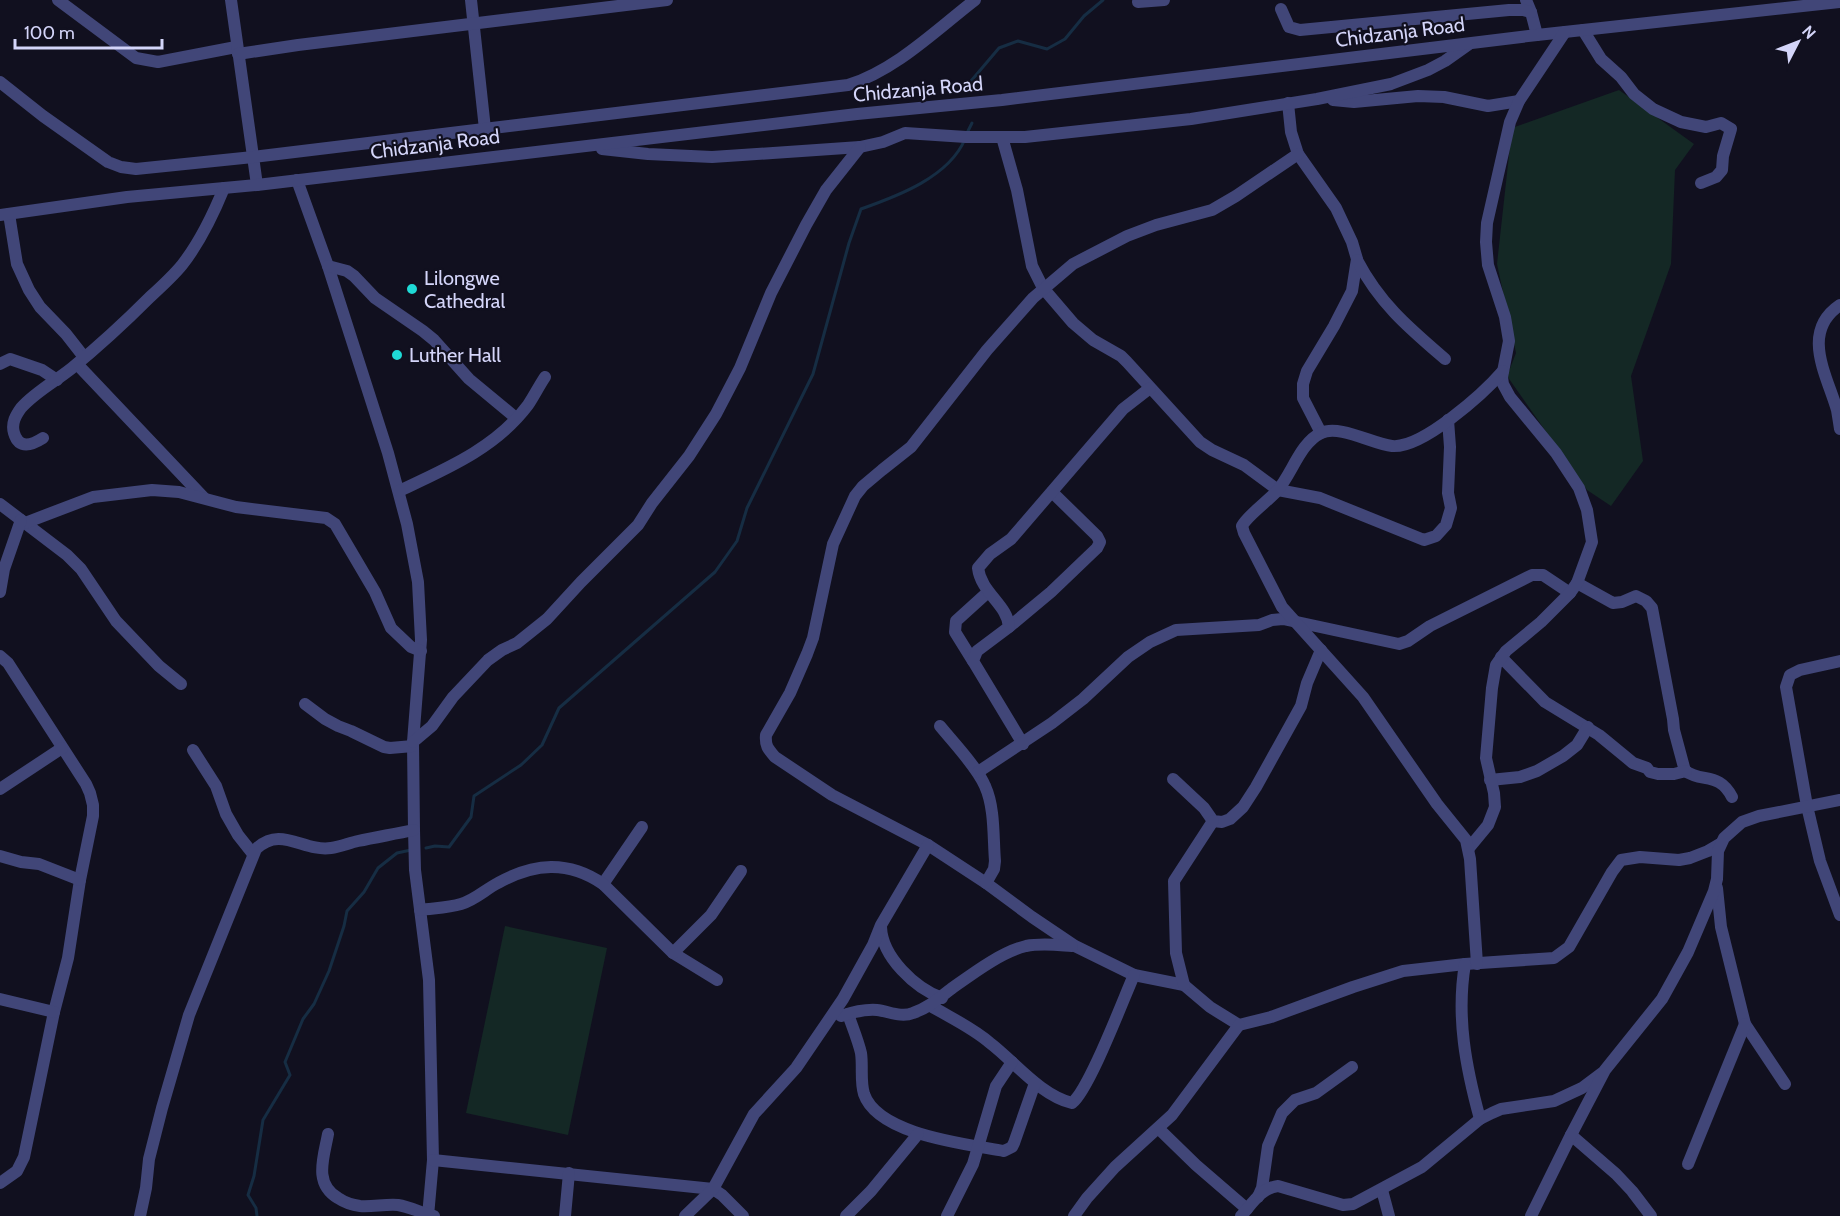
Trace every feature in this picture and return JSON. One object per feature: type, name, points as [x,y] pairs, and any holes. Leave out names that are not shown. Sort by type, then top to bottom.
[{"type":"street","points":[[58,0],[136,58],[158,62],[237,50],[298,45],[667,0]]},
{"type":"street","points":[[231,0],[257,185]]},
{"type":"street","points":[[471,0],[485,129]]},
{"type":"street","points":[[964,0],[974,0]]},
{"type":"street","points":[[0,82],[108,162],[136,169],[252,158],[848,85],[888,68],[974,0]]},
{"type":"street","points":[[1138,2],[1164,0]]},
{"type":"street","points":[[1526,0],[1537,35]]},
{"type":"street","name":"Chidzanja Road","points":[[4,215],[127,197],[257,185],[857,114],[1002,100],[1537,35],[1840,2]]},
{"type":"street","points":[[1281,9],[1289,27],[1300,30],[1509,10],[1531,12]]},
{"type":"street","points":[[1583,30],[1602,59],[1621,77],[1634,94],[1653,109],[1681,122],[1706,127],[1721,123],[1731,129],[1723,156],[1722,170],[1716,177],[1701,183]]},
{"type":"street","points":[[1469,848],[1488,825],[1495,807],[1486,758],[1492,688],[1497,665],[1501,657],[1541,622],[1574,588],[1592,542],[1587,510],[1580,488],[1503,384],[1509,341],[1488,265],[1486,242],[1487,223],[1510,122],[1519,101],[1565,32]]},
{"type":"street","points":[[579,146],[648,154],[712,157],[860,147],[883,142],[905,133],[966,137],[1025,137],[1169,122],[1288,104],[1391,84],[1411,78],[1445,61],[1470,43]]},
{"type":"street","points":[[1317,99],[1354,102],[1418,96],[1444,97],[1488,106],[1519,101]]},
{"type":"street","points":[[1288,104],[1291,132],[1298,154],[1336,208],[1352,242],[1357,259],[1373,287],[1385,304],[1445,359]]},
{"type":"street","points":[[1002,137],[1017,190],[1032,266],[1043,288],[1073,324],[1093,340],[1121,356],[1200,442],[1212,450],[1244,465],[1278,490],[1320,498],[1424,540],[1436,536],[1446,525],[1451,508],[1448,493],[1450,447],[1448,420]]},
{"type":"street","points":[[305,704],[338,726],[384,747],[413,744],[432,726],[453,697],[488,660],[518,643],[547,619],[638,525],[652,503],[689,456],[716,414],[740,368],[771,293],[825,190],[860,147]]},
{"type":"street","points":[[1239,1025],[1210,1007],[1184,985],[1134,975],[1075,946],[928,845],[832,795],[809,780],[775,757],[765,742],[766,735],[790,693],[807,654],[813,638],[833,544],[855,496],[863,486],[911,447],[987,350],[1043,288],[1073,264],[1127,236],[1156,225],[1212,210],[1298,154]]},
{"type":"street","points":[[297,180],[328,266],[388,453],[399,491],[418,582],[421,651],[413,744],[414,830],[416,870],[429,980],[433,1160],[430,1215],[399,1206],[359,1206],[347,1203],[329,1192],[321,1172],[328,1134]]},
{"type":"street","points":[[43,438],[32,445],[25,445],[14,433],[13,420],[22,407],[126,321],[182,265],[201,235],[224,188]]},
{"type":"street","points":[[4,215],[17,264],[40,307],[66,334],[80,361],[205,499]]},
{"type":"street","points":[[1321,433],[1303,398],[1303,384],[1307,371],[1352,291],[1357,259]]},
{"type":"street","points":[[328,266],[340,268],[354,276],[375,298],[423,331],[469,379],[516,418]]},
{"type":"street","points":[[1840,305],[1828,314],[1819,338],[1821,367],[1837,411],[1840,429]]},
{"type":"street","points":[[0,364],[10,359],[42,370],[57,380]]},
{"type":"street","points":[[1480,1119],[1471,1085],[1462,1030],[1461,988],[1471,964],[1469,848],[1466,840],[1437,804],[1380,718],[1282,607],[1242,526],[1278,490],[1304,450],[1321,433],[1342,432],[1391,446],[1404,446],[1423,438],[1448,420],[1485,390],[1503,371]]},
{"type":"street","points":[[399,491],[479,451],[494,440],[528,404],[545,377]]},
{"type":"street","points":[[1009,627],[1009,618],[988,592],[980,578],[978,568],[990,554],[1011,539],[1123,409],[1150,388]]},
{"type":"street","points":[[0,592],[4,569],[23,522],[93,497],[152,490],[178,492],[236,507],[331,520],[375,592],[391,628],[411,647],[421,651]]},
{"type":"street","points":[[973,661],[977,651],[1009,627],[1066,577],[1097,548],[1100,542],[1097,536],[1052,492]]},
{"type":"street","points":[[0,504],[67,555],[93,584],[116,621],[159,666],[181,684]]},
{"type":"street","points":[[978,772],[1023,744],[1083,699],[1128,657],[1150,642],[1176,630],[1259,625],[1283,619],[1399,644],[1532,575],[1543,575],[1613,603],[1636,596],[1646,601],[1652,608],[1674,718],[1674,730],[1686,771],[1691,775],[1716,780],[1732,797]]},
{"type":"street","points":[[988,592],[956,621],[955,632],[1023,744]]},
{"type":"street","points":[[1173,779],[1204,808],[1213,821],[1222,822],[1230,819],[1243,807],[1264,776],[1300,706],[1321,650]]},
{"type":"street","points":[[0,656],[8,663],[86,784],[93,805],[68,958],[54,1012],[24,1157],[17,1171],[0,1183]]},
{"type":"street","points":[[1501,657],[1545,702],[1588,728],[1633,763],[1658,774],[1686,771]]},
{"type":"street","points":[[1840,661],[1800,670],[1790,675],[1786,687],[1807,806],[1820,861],[1840,915]]},
{"type":"street","points":[[940,726],[978,772],[990,801],[994,869],[986,883]]},
{"type":"street","points":[[1490,780],[1520,777],[1537,771],[1577,745],[1588,728]]},
{"type":"street","points":[[0,789],[62,748]]},
{"type":"street","points":[[193,750],[216,786],[230,821],[253,854]]},
{"type":"street","points":[[1074,1216],[1115,1167],[1172,1115],[1239,1025],[1272,1017],[1403,971],[1554,958],[1569,947],[1621,860],[1640,856],[1679,860],[1690,858],[1708,852],[1720,844],[1729,832],[1742,822],[1759,816],[1840,800]]},
{"type":"street","points":[[1184,985],[1176,953],[1174,881],[1213,821]]},
{"type":"street","points":[[603,885],[642,827]]},
{"type":"street","points":[[140,1216],[149,1159],[189,1015],[253,854],[261,844],[276,838],[283,838],[313,848],[330,848],[414,830]]},
{"type":"street","points":[[1720,844],[1717,879],[1721,927],[1745,1024],[1785,1084]]},
{"type":"street","points":[[685,1216],[713,1189],[754,1114],[796,1068],[829,1021],[928,845]]},
{"type":"street","points":[[0,856],[39,864],[80,880]]},
{"type":"street","points":[[420,910],[461,904],[504,880],[541,867],[567,868],[592,877],[603,885],[673,953],[717,980]]},
{"type":"street","points":[[673,953],[711,915],[741,871]]},
{"type":"street","points":[[1531,1216],[1605,1070],[1662,999],[1688,952],[1717,879]]},
{"type":"street","points":[[881,926],[883,942],[904,973],[931,994],[936,1002],[989,1041],[1035,1083],[1068,1102],[1075,1101],[1094,1067],[1134,975]]},
{"type":"street","points":[[829,1021],[861,1010],[909,1015],[936,1002],[1000,957],[1014,950],[1044,944],[1075,946]]},
{"type":"street","points":[[0,999],[54,1012]]},
{"type":"street","points":[[848,1014],[861,1052],[863,1089],[867,1101],[874,1110],[892,1124],[918,1134],[1004,1151],[1012,1147],[1020,1130],[1035,1083]]},
{"type":"street","points":[[1688,1164],[1745,1024]]},
{"type":"street","points":[[947,1216],[967,1177],[996,1086],[1012,1062]]},
{"type":"street","points":[[1257,1198],[1262,1188],[1268,1146],[1282,1113],[1295,1100],[1316,1093],[1352,1067]]},
{"type":"street","points":[[1159,1129],[1244,1213],[1266,1190],[1278,1186],[1342,1210],[1422,1167],[1480,1119],[1501,1109],[1554,1101],[1593,1080],[1605,1070]]},
{"type":"street","points":[[846,1216],[871,1191],[918,1134]]},
{"type":"street","points":[[1571,1135],[1616,1174],[1651,1216]]},
{"type":"street","points":[[433,1160],[713,1189],[743,1216]]},
{"type":"street","points":[[565,1216],[569,1173]]},
{"type":"street","points":[[1382,1190],[1389,1216]]},
{"type":"green space","points":[[1619,90],[1694,144],[1675,170],[1671,264],[1631,376],[1643,461],[1611,506],[1587,490],[1507,376],[1516,353],[1497,264],[1512,128]]},
{"type":"green space","points":[[505,926],[607,948],[568,1135],[466,1113]]},
{"type":"waterway","points":[[971,81],[999,48],[1018,41],[1047,49],[1065,39],[1084,16],[1103,0]]},
{"type":"waterway","points":[[967,133],[972,123]]},
{"type":"waterway","points":[[426,848],[449,847],[471,817],[474,796],[521,765],[542,745],[559,708],[715,572],[737,541],[747,508],[813,374],[849,243],[861,209],[906,191],[935,174],[947,164],[965,139]]},
{"type":"waterway","points":[[257,1216],[256,1208],[248,1195],[254,1176],[263,1120],[290,1075],[285,1062],[303,1019],[314,1004],[329,971],[347,911],[364,892],[378,868],[397,853],[411,850]]},
{"type":"place","name":"Lilongwe Cathedral","points":[[412,289]]},
{"type":"place","name":"Luther Hall","points":[[397,355]]}]
